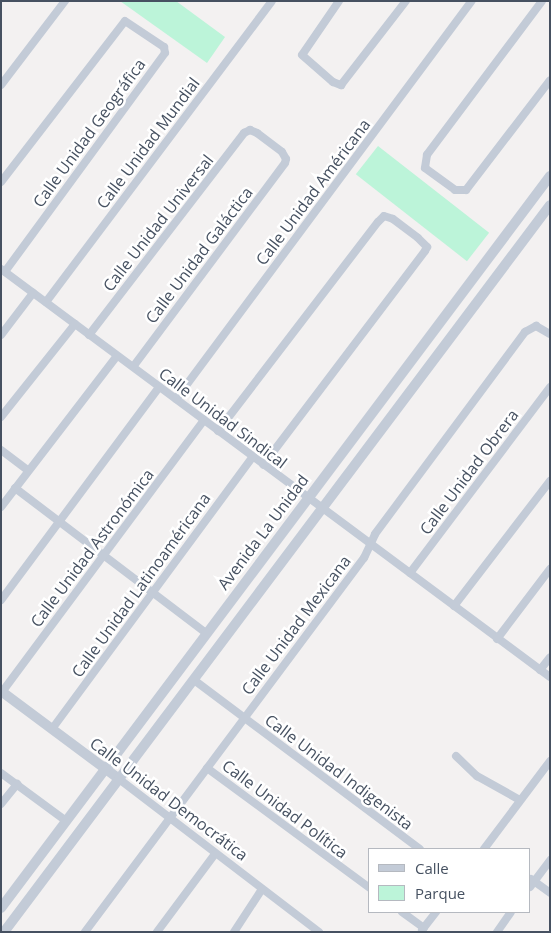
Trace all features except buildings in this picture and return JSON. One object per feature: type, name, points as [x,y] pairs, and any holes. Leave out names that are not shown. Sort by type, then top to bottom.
[{"type":"street","points":[[1,85],[65,1]]},
{"type":"street","name":"Calle Unidad Mundial","points":[[46,302],[272,1]]},
{"type":"street","points":[[339,1],[305,48],[304,58],[333,82],[341,85],[406,1]]},
{"type":"street","name":"Calle Unidad Américana","points":[[176,399],[472,1]]},
{"type":"street","points":[[542,1],[424,160],[425,168],[455,190],[463,192],[470,187],[550,80]]},
{"type":"street","name":"Calle Unidad Geográfica","points":[[1,182],[126,20],[164,47],[165,53],[3,270]]},
{"type":"street","name":"Calle Unidad Universal","points":[[89,335],[250,130],[282,152],[286,159]]},
{"type":"street","name":"Calle Unidad Galáctica","points":[[133,367],[286,159]]},
{"type":"street","name":"Avenida La Unidad","points":[[1,908],[550,176]]},
{"type":"street","name":"Avenida La Unidad","points":[[4,932],[194,680],[321,506],[550,205]]},
{"type":"street","points":[[218,430],[381,218],[393,219],[427,247],[263,464]]},
{"type":"street","name":"Calle Unidad Sindical","points":[[3,270],[321,506],[370,545],[550,677]]},
{"type":"street","points":[[1,335],[33,292]]},
{"type":"street","points":[[1,417],[75,324]]},
{"type":"street","name":"Calle Unidad Mexicana","points":[[84,932],[244,718],[526,332],[536,326],[550,334]]},
{"type":"street","points":[[1,507],[117,356]]},
{"type":"street","points":[[1,600],[159,387]]},
{"type":"street","name":"Calle Unidad Obrera","points":[[410,573],[550,387]]},
{"type":"street","name":"Calle Unidad Astronómica","points":[[2,691],[204,420]]},
{"type":"street","points":[[1,450],[28,470]]},
{"type":"street","name":"Calle Unidad Latinoaméricana","points":[[52,729],[253,456]]},
{"type":"street","points":[[454,606],[550,481]]},
{"type":"street","points":[[14,488],[206,633]]},
{"type":"street","points":[[497,639],[550,569]]},
{"type":"street","points":[[540,670],[550,657]]},
{"type":"street","name":"Calle Unidad Indigenista","points":[[194,680],[419,848]]},
{"type":"street","name":"Calle Unidad Democrática","points":[[2,691],[319,932]]},
{"type":"street","points":[[456,756],[477,776],[520,800]]},
{"type":"street","points":[[487,848],[550,761]]},
{"type":"street","name":"Calle Unidad Política","points":[[207,768],[368,887]]},
{"type":"street","points":[[1,773],[66,821]]},
{"type":"street","points":[[1,804],[17,784]]},
{"type":"street","points":[[157,932],[215,854]]},
{"type":"street","points":[[550,860],[531,882],[550,893]]},
{"type":"street","points":[[234,932],[262,889]]},
{"type":"street","points":[[403,913],[423,930],[435,913]]},
{"type":"street","points":[[497,932],[510,913]]},
{"type":"green space","points":[[120,1],[176,1],[225,37],[207,63]]},
{"type":"green space","points":[[378,146],[489,233],[467,261],[356,174]]}]
